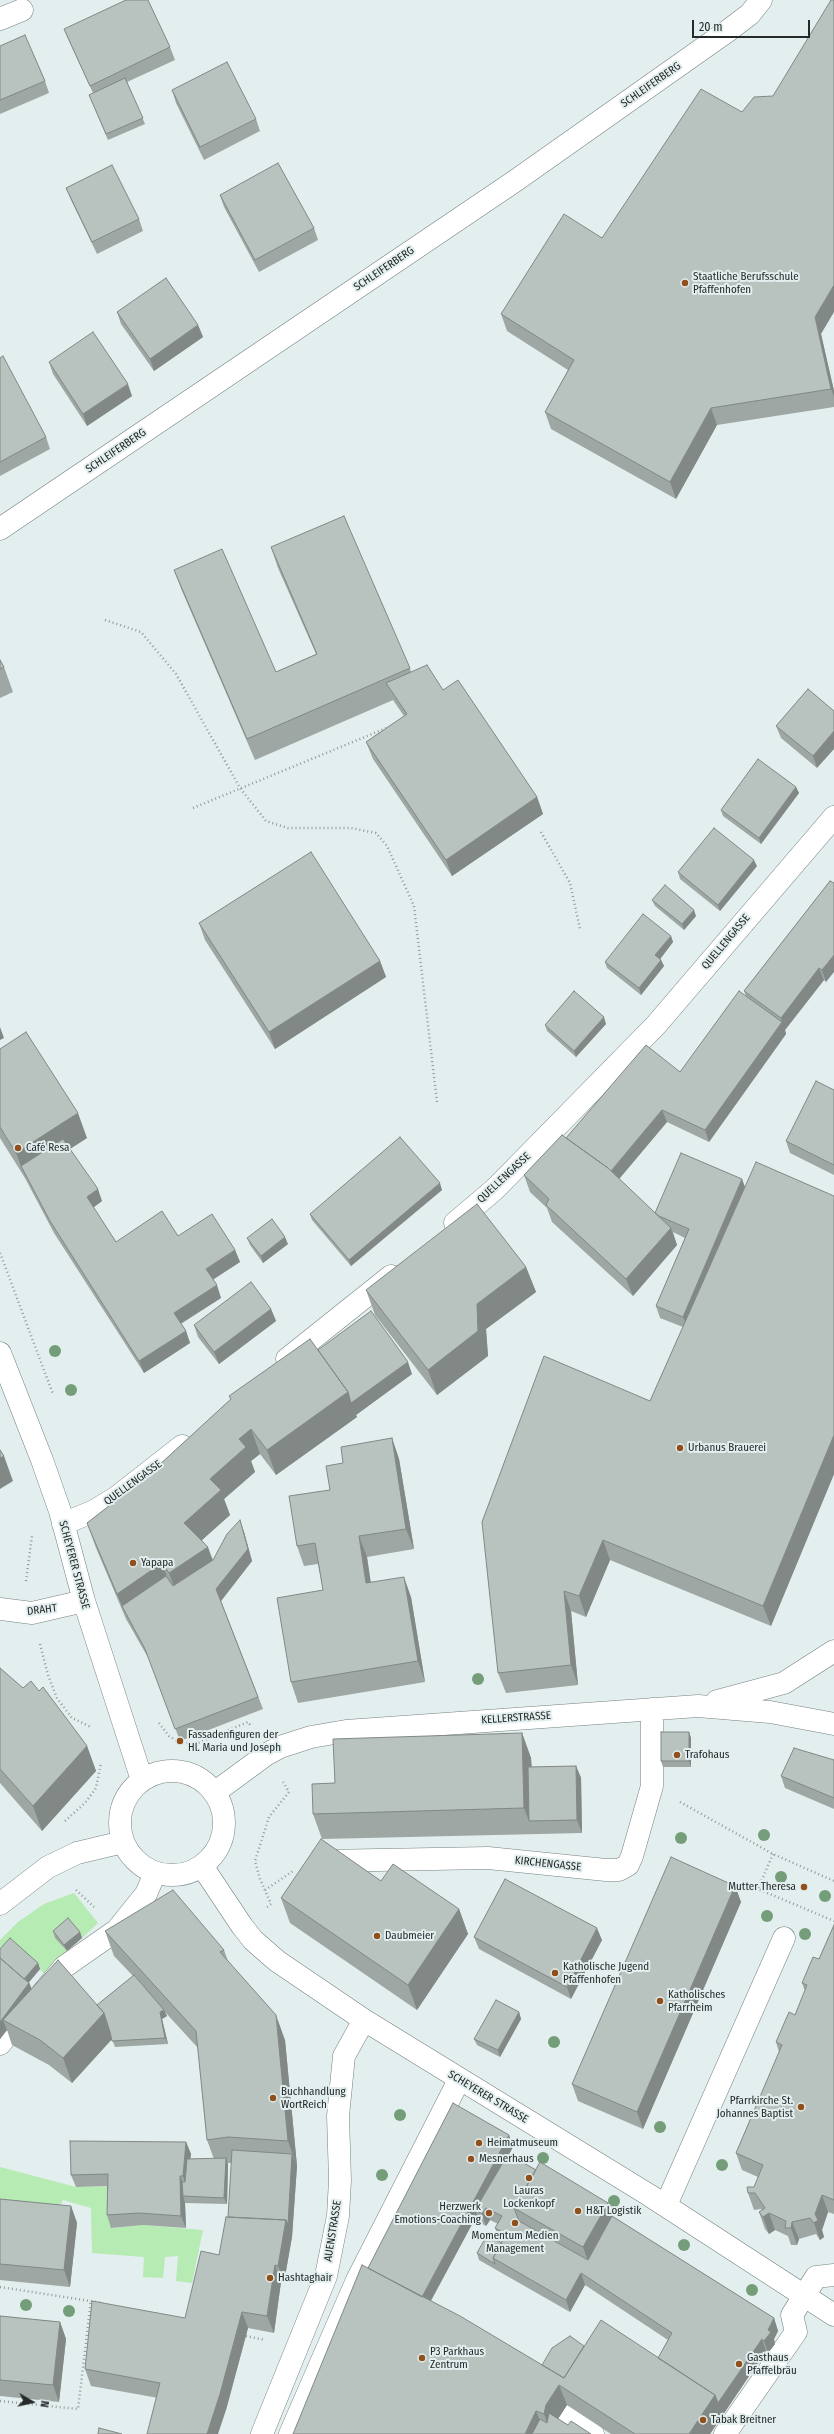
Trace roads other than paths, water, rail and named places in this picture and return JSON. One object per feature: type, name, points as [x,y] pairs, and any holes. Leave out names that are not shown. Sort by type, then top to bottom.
[{"type":"street","name":"SCHLEIFERBERG","points":[[0,529],[521,176],[729,30],[750,14],[761,0]]},
{"type":"street","points":[[0,19],[22,10]]},
{"type":"street","name":"QUELLENGASSE","points":[[441,1234],[495,1189],[656,1025],[834,817]]},
{"type":"street","points":[[271,1373],[405,1265]]},
{"type":"street","name":"SCHEYERER STRASSE","points":[[0,1353],[42,1460],[63,1524],[84,1601],[142,1780]]},
{"type":"street","name":"QUELLENGASSE","points":[[63,1524],[94,1511],[132,1487],[198,1432]]},
{"type":"street","name":"DRAHT","points":[[0,1609],[32,1613],[84,1601]]},
{"type":"street","points":[[698,1706],[784,1683],[834,1652]]},
{"type":"street","name":"KELLERSTRASSE","points":[[214,1793],[267,1754],[297,1741],[328,1733],[698,1706],[770,1712],[834,1724]]},
{"type":"street","name":"KIRCHENGASSE","points":[[306,1862],[488,1858],[619,1870],[628,1865],[632,1856],[652,1786],[652,1709]]},
{"type":"street","points":[[173,1771],[189,1774],[203,1781],[214,1793],[222,1808],[224,1824],[221,1840],[214,1855],[202,1866],[189,1873],[174,1875],[155,1873],[136,1861],[123,1842],[120,1820],[123,1804],[131,1791],[142,1780],[157,1773],[173,1771]]},
{"type":"street","points":[[0,1904],[24,1884],[59,1862],[77,1853],[123,1842]]},
{"type":"street","name":"SCHEYERER STRASSE","points":[[202,1866],[253,1940],[277,1961],[364,2020],[459,2080],[666,2206],[834,2315]]},
{"type":"street","points":[[0,2044],[64,1967],[117,1930],[146,1894],[155,1873]]},
{"type":"street","points":[[666,2206],[784,1938]]},
{"type":"street","name":"AUENSTRASSE","points":[[262,2434],[327,2270],[338,2216],[340,2180],[338,2116],[344,2056],[364,2020]]},
{"type":"street","points":[[290,2434],[357,2280],[459,2080]]},
{"type":"street","points":[[725,2434],[796,2332],[792,2315],[816,2277],[834,2275]]},
{"type":"street","points":[[561,2414],[593,2434]]},
{"type":"place","name":"Staatliche Berufsschule Pfaffenhofen","points":[[685,283]]},
{"type":"place","name":"Café Resa","points":[[18,1148]]},
{"type":"place","name":"Urbanus Brauerei","points":[[680,1448]]},
{"type":"place","name":"Yapapa","points":[[133,1563]]},
{"type":"place","name":"Fassadenfiguren der Hl. Maria und Joseph","points":[[180,1741]]},
{"type":"place","name":"Trafohaus","points":[[677,1755]]},
{"type":"place","name":"Mutter Theresa","points":[[804,1887]]},
{"type":"place","name":"Daubmeier","points":[[377,1936]]},
{"type":"place","name":"Katholische Jugend Pfaffenhofen","points":[[555,1973]]},
{"type":"place","name":"Katholisches Pfarrheim","points":[[660,2001]]},
{"type":"place","name":"Buchhandlung WortReich","points":[[273,2098]]},
{"type":"place","name":"Pfarrkirche St. Johannes Baptist","points":[[801,2107]]},
{"type":"place","name":"Heimatmuseum","points":[[479,2143]]},
{"type":"place","name":"Mesnerhaus","points":[[471,2159]]},
{"type":"place","name":"Lauras Lockenkopf","points":[[529,2178]]},
{"type":"place","name":"H&T Logistik","points":[[578,2211]]},
{"type":"place","name":"Herzwerk Emotions-Coaching","points":[[489,2213]]},
{"type":"place","name":"Momentum Medien Management","points":[[515,2223]]},
{"type":"place","name":"Hashtaghair","points":[[270,2278]]},
{"type":"place","name":"P3 Parkhaus Zentrum","points":[[422,2358]]},
{"type":"place","name":"Gasthaus Pfaffelbräu","points":[[739,2364]]},
{"type":"place","name":"Tabak Breitner","points":[[703,2420]]}]
